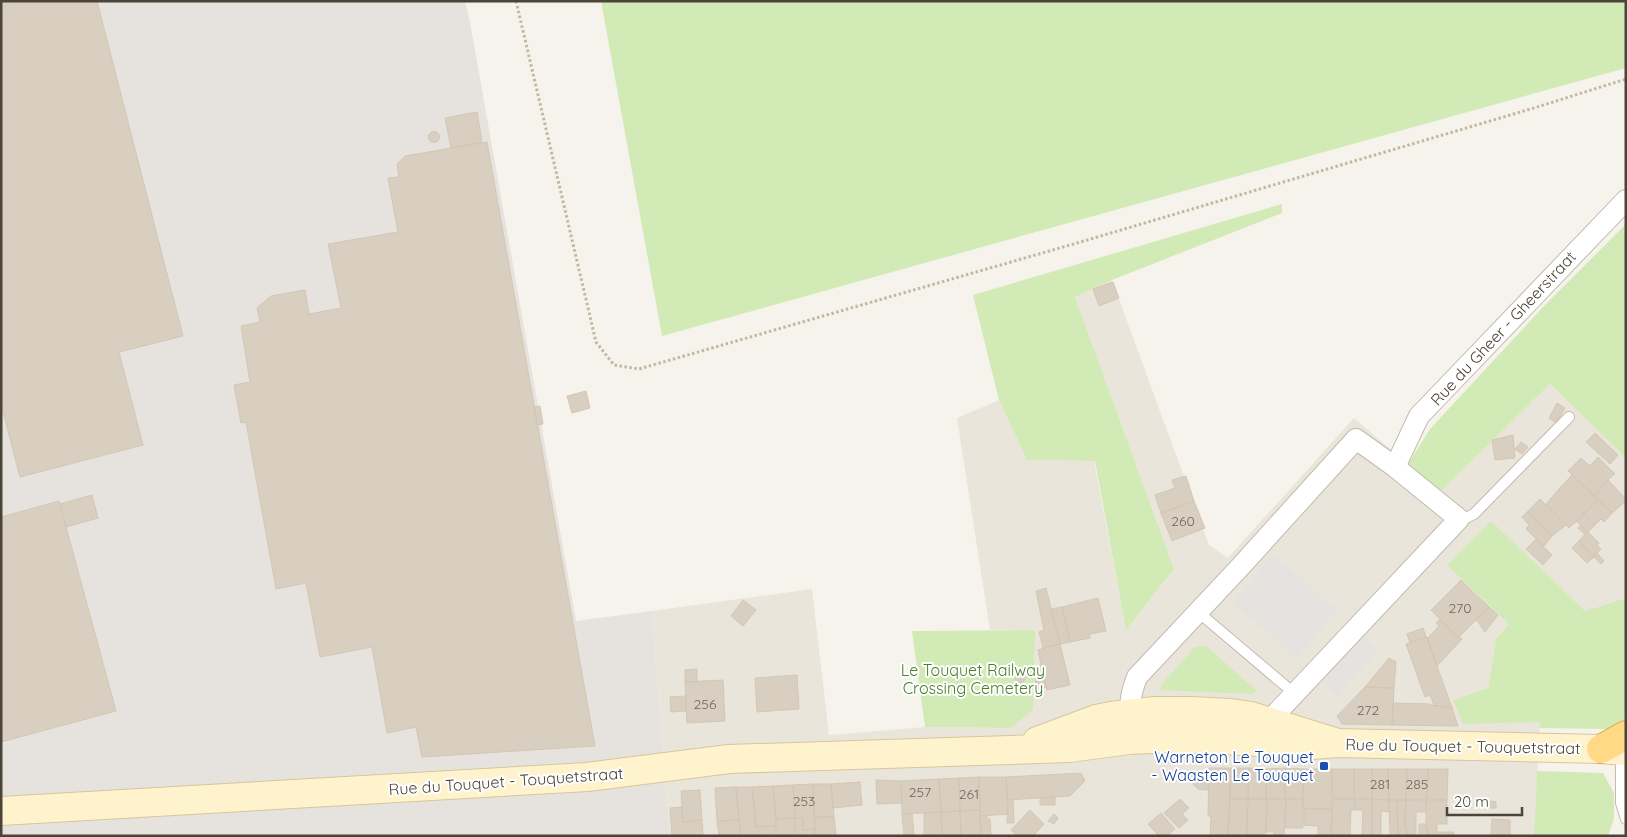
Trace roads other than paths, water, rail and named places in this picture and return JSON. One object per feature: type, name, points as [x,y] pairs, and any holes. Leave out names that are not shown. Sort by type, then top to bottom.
[{"type":"main road","name":"Rue du Touquet - Touquetstraat","points":[[1010,749],[1050,738],[1096,719],[1155,711],[1212,711],[1251,716],[1269,721],[1327,745]]},
{"type":"main road","name":"Rue du Touquet - Touquetstraat","points":[[1,811],[587,777],[729,760],[1069,748],[1171,738],[1286,746],[1618,746]]},
{"type":"street","name":"Rue du Gheer - Gheerstraat","points":[[1395,466],[1419,416],[1626,200]]},
{"type":"street","points":[[1147,739],[1131,713],[1132,690],[1137,677],[1242,566],[1356,439],[1395,466],[1459,519],[1269,721]]},
{"type":"lane","points":[[1459,519],[1474,514],[1569,416]]},
{"type":"lane","points":[[1197,612],[1295,694]]},
{"type":"lane","points":[[1618,746],[1621,803],[1626,819]]},
{"type":"place","name":"Warneton Le Touquet - Waasten Le Touquet","points":[[1324,766]]},
{"type":"park label","name":"Le Touquet Railway Crossing Cemetery","points":[[973,679]]}]
